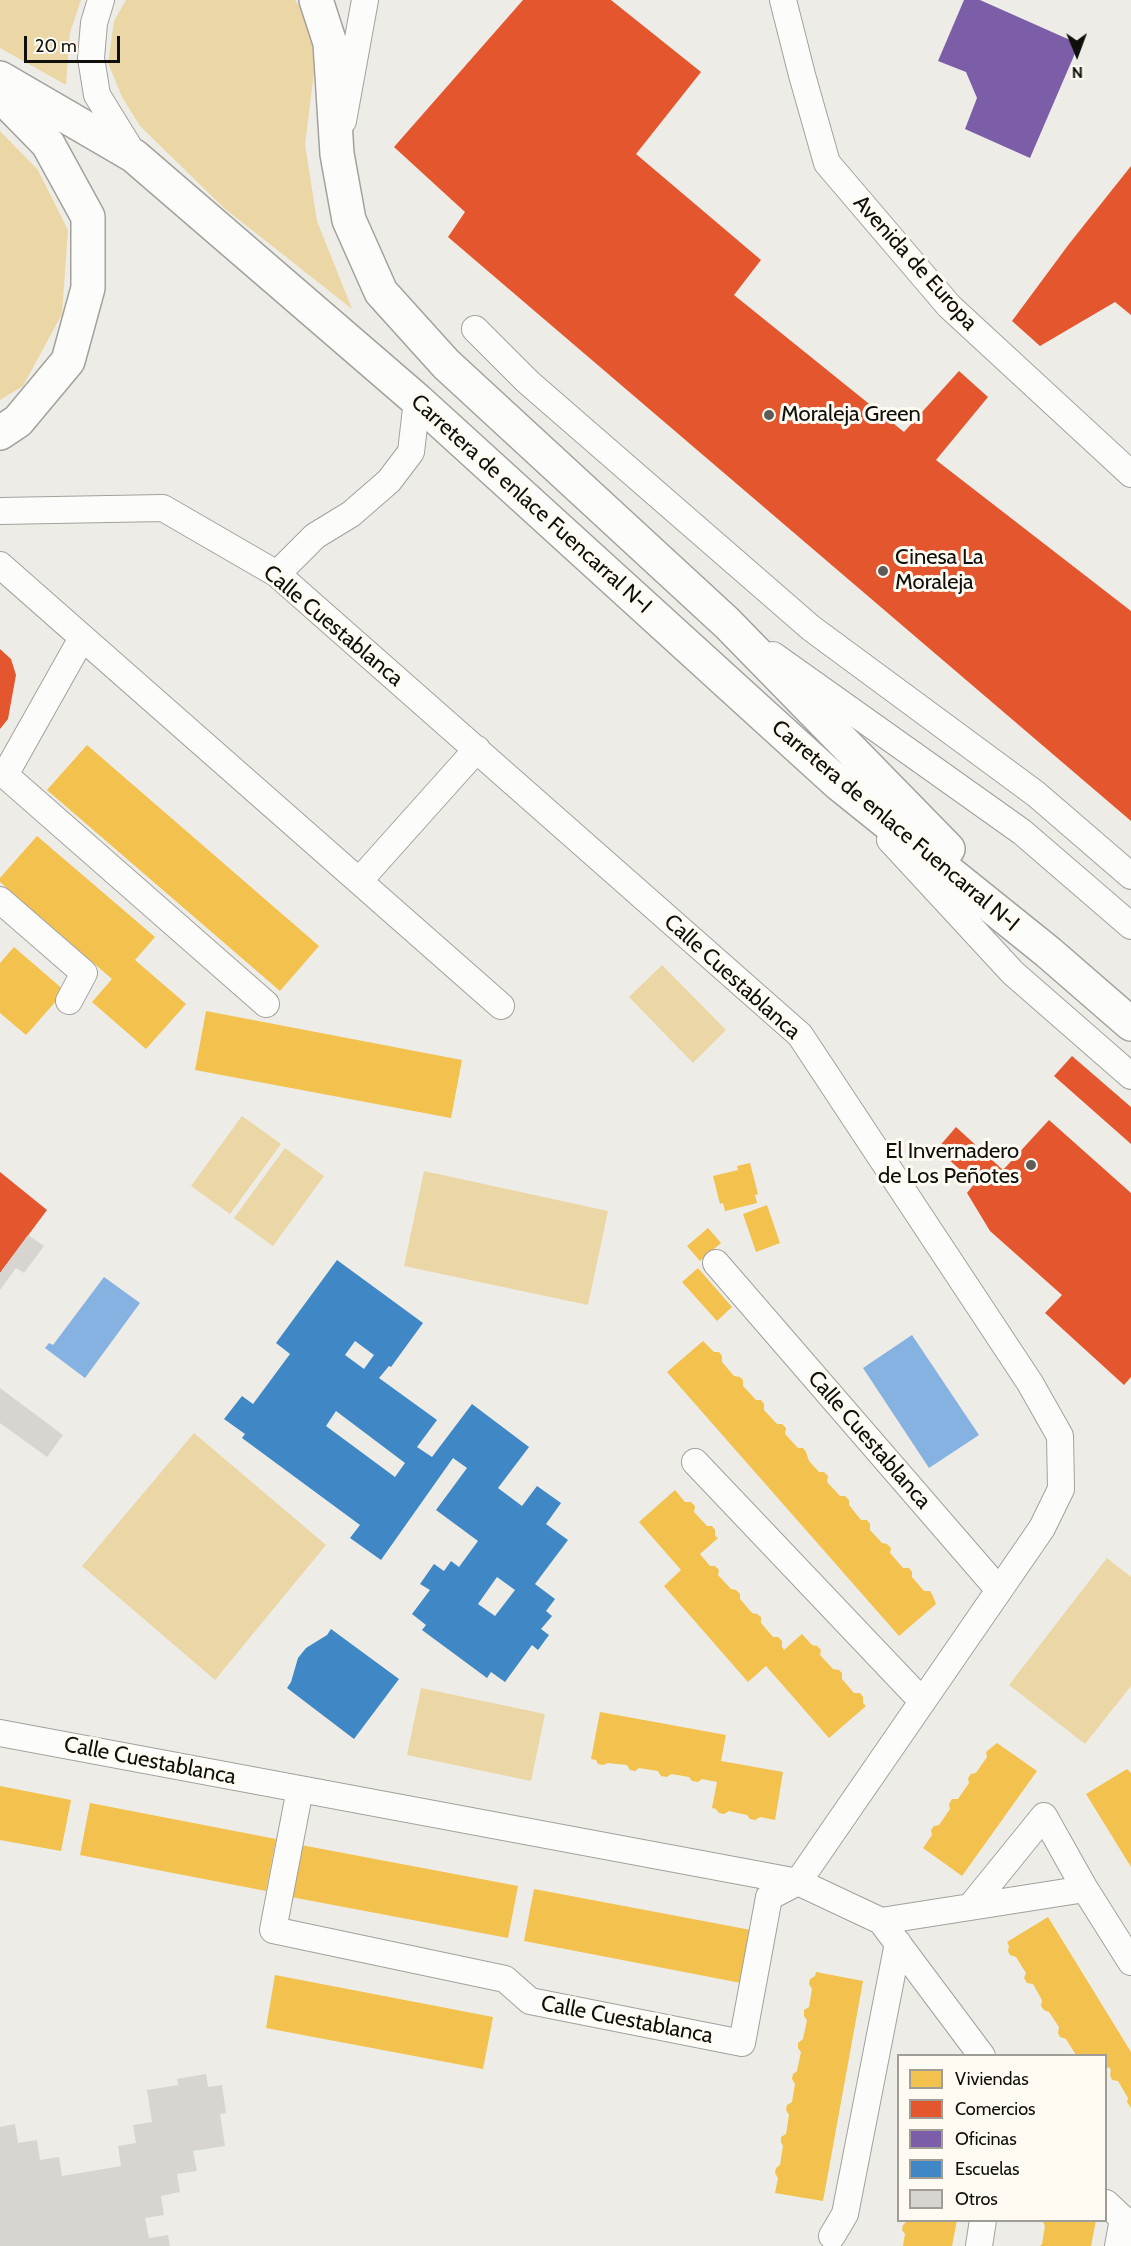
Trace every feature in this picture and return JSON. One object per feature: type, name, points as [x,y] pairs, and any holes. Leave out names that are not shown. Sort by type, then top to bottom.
[{"type":"main road","name":"Carretera de enlace Fuencarral N-I","points":[[316,0],[330,43],[337,154],[349,220],[381,292],[446,364],[727,623],[1048,952]]},
{"type":"main road","name":"Carretera de enlace Fuencarral N-I","points":[[0,78],[134,156],[417,400],[839,784],[1048,952],[1131,1024]]},
{"type":"main road","points":[[0,95],[48,144],[88,217],[88,288],[68,362],[18,421],[0,433]]},
{"type":"street","points":[[101,0],[94,23],[91,58],[97,95],[134,156]]},
{"type":"street","points":[[337,154],[365,0]]},
{"type":"street","name":"Avenida de Europa","points":[[783,0],[827,163],[949,306],[1131,474]]},
{"type":"street","points":[[475,329],[528,382],[810,628],[1036,794],[1131,876]]},
{"type":"street","points":[[278,574],[315,536],[351,514],[389,481],[411,452],[417,400]]},
{"type":"street","name":"Calle Cuestablanca","points":[[0,511],[164,508],[278,574],[800,1035],[1030,1383],[1060,1436],[1061,1489],[1042,1528],[798,1882],[769,1897],[742,2043],[530,2001],[505,1979],[273,1930],[300,1789]]},
{"type":"street","points":[[0,565],[501,1006]]},
{"type":"street","points":[[727,623],[1022,832],[1131,926]]},
{"type":"street","points":[[82,638],[2,780],[266,1004]]},
{"type":"street","points":[[359,881],[477,749]]},
{"type":"street","points":[[839,784],[1013,973],[1131,1076]]},
{"type":"street","points":[[0,900],[84,973],[69,1001]]},
{"type":"street","name":"Calle Cuestablanca","points":[[716,1263],[999,1590]]},
{"type":"street","points":[[695,1462],[922,1701]]},
{"type":"street","name":"Calle Cuestablanca","points":[[0,1733],[798,1882],[880,1921],[981,2054]]},
{"type":"street","points":[[971,1906],[1044,1816],[1085,1889],[1131,1962]]},
{"type":"street","points":[[880,1921],[1085,1889]]},
{"type":"street","points":[[832,2236],[845,2214],[898,1943]]},
{"type":"street","points":[[1118,2246],[1120,2215]]},
{"type":"street","points":[[979,2246],[983,2222]]},
{"type":"shaded area","points":[[0,0],[81,0],[70,33],[66,85],[0,48]]},
{"type":"shaded area","points":[[126,0],[295,0],[311,24],[314,73],[305,144],[317,221],[352,309],[224,208],[140,126],[122,97],[108,63],[114,21]]},
{"type":"shaded area","points":[[0,131],[38,170],[68,230],[62,314],[23,386],[0,400]]},
{"type":"shaded area","points":[[662,965],[726,1030],[693,1063],[629,997]]},
{"type":"shaded area","points":[[242,1116],[281,1144],[230,1214],[191,1186]]},
{"type":"shaded area","points":[[285,1148],[324,1176],[273,1246],[234,1218]]},
{"type":"shaded area","points":[[424,1171],[608,1211],[588,1305],[404,1266]]},
{"type":"shaded area","points":[[194,1433],[326,1545],[215,1680],[82,1566]]},
{"type":"shaded area","points":[[1107,1558],[1131,1577],[1131,1686],[1085,1744],[1009,1685]]},
{"type":"shaded area","points":[[421,1688],[545,1714],[531,1781],[407,1755]]},
{"type":"water","points":[[104,1277],[140,1303],[85,1378],[45,1348],[49,1343],[53,1345]]},
{"type":"water","points":[[912,1335],[979,1435],[929,1468],[863,1368]]},
{"type":"building: Viviendas","points":[[87,745],[319,946],[280,991],[47,790]]},
{"type":"building: Viviendas","points":[[37,836],[155,937],[135,960],[186,1004],[146,1049],[92,1002],[112,979],[0,882],[0,878]]},
{"type":"building: Viviendas","points":[[14,947],[65,991],[26,1035],[0,1013],[0,963]]},
{"type":"building: Viviendas","points":[[206,1011],[462,1060],[451,1118],[195,1070]]},
{"type":"building: Viviendas","points":[[750,1163],[758,1194],[755,1195],[757,1203],[725,1211],[723,1203],[720,1204],[713,1176],[738,1170],[737,1166]]},
{"type":"building: Viviendas","points":[[767,1205],[780,1243],[756,1252],[743,1214]]},
{"type":"building: Viviendas","points":[[708,1228],[721,1243],[700,1261],[687,1246]]},
{"type":"building: Viviendas","points":[[698,1268],[732,1307],[717,1321],[682,1282]]},
{"type":"building: Viviendas","points":[[703,1341],[714,1352],[719,1352],[722,1362],[734,1376],[743,1380],[743,1386],[756,1400],[761,1400],[764,1410],[777,1424],[782,1424],[786,1428],[785,1434],[798,1448],[803,1448],[809,1461],[819,1472],[824,1472],[828,1476],[827,1482],[840,1496],[845,1496],[849,1500],[849,1505],[861,1520],[867,1520],[870,1530],[882,1543],[891,1548],[890,1553],[903,1568],[909,1568],[912,1577],[924,1591],[930,1591],[936,1604],[899,1636],[667,1372]]},
{"type":"building: Viviendas","points":[[675,1490],[685,1502],[691,1502],[695,1506],[694,1512],[707,1526],[712,1526],[715,1530],[715,1536],[718,1538],[700,1554],[710,1566],[715,1566],[719,1570],[718,1575],[731,1589],[740,1594],[740,1599],[752,1613],[761,1617],[761,1623],[773,1637],[778,1637],[782,1641],[784,1650],[802,1634],[812,1645],[821,1650],[820,1655],[833,1669],[842,1673],[842,1679],[854,1693],[860,1693],[863,1697],[863,1703],[866,1706],[829,1738],[766,1666],[748,1682],[664,1586],[681,1570],[639,1522]]},
{"type":"building: Viviendas","points":[[600,1712],[726,1735],[721,1761],[783,1772],[775,1820],[760,1817],[755,1820],[750,1819],[747,1815],[729,1811],[724,1814],[719,1813],[712,1808],[717,1782],[702,1779],[698,1782],[692,1781],[689,1777],[671,1774],[667,1777],[661,1776],[658,1771],[639,1768],[635,1771],[630,1770],[627,1765],[598,1764],[596,1760],[591,1759]]},
{"type":"building: Viviendas","points":[[997,1743],[1037,1771],[962,1876],[923,1848],[932,1835],[931,1830],[934,1826],[939,1825],[950,1809],[949,1804],[952,1799],[958,1799],[969,1783],[968,1778],[971,1774],[976,1773],[987,1757],[986,1752]]},
{"type":"building: Viviendas","points":[[1127,1769],[1131,1773],[1131,1867],[1086,1794]]},
{"type":"building: Viviendas","points":[[0,1786],[71,1800],[61,1851],[0,1840]]},
{"type":"building: Viviendas","points":[[90,1803],[276,1839],[266,1891],[80,1855]]},
{"type":"building: Viviendas","points":[[301,1845],[518,1886],[508,1938],[291,1897]]},
{"type":"building: Viviendas","points":[[534,1889],[751,1930],[741,1983],[524,1941]]},
{"type":"building: Viviendas","points":[[1048,1917],[1131,2052],[1131,2108],[1118,2081],[1112,2080],[1111,2070],[1109,2067],[1107,2068],[1107,2054],[1075,2054],[1066,2039],[1060,2037],[1059,2027],[1049,2012],[1041,2006],[1042,2000],[1033,1984],[1027,1983],[1024,1978],[1026,1973],[1016,1957],[1010,1955],[1007,1942]]},
{"type":"building: Viviendas","points":[[816,1972],[863,1981],[823,2201],[775,2193],[778,2178],[775,2173],[776,2168],[780,2165],[783,2146],[781,2137],[786,2134],[789,2115],[786,2110],[787,2105],[792,2102],[795,2084],[792,2079],[793,2074],[797,2071],[801,2052],[798,2043],[803,2039],[807,2020],[804,2010],[809,2007],[812,1989],[809,1984],[810,1979],[815,1976]]},
{"type":"building: Viviendas","points":[[275,1975],[493,2017],[483,2069],[266,2028]]},
{"type":"building: Viviendas","points":[[906,2222],[957,2222],[952,2246],[903,2246],[905,2234],[902,2230]]},
{"type":"building: Viviendas","points":[[1043,2222],[1096,2222],[1091,2246],[1040,2246],[1045,2226]]},
{"type":"building: Comercios","name":"Moraleja Green","points":[[523,0],[611,0],[701,72],[636,154],[761,260],[734,295],[904,432],[959,371],[988,397],[936,460],[1131,611],[1131,821],[448,237],[465,212],[394,147]]},
{"type":"building: Comercios","points":[[1131,166],[1131,315],[1115,302],[1040,346],[1012,321]]},
{"type":"building: Comercios","points":[[0,649],[11,659],[16,675],[8,719],[0,729]]},
{"type":"building: Comercios","points":[[1072,1056],[1131,1107],[1131,1144],[1054,1076]]},
{"type":"building: Comercios","points":[[1049,1120],[1131,1193],[1131,1377],[1124,1385],[1045,1313],[1062,1295],[990,1231],[967,1193],[975,1183],[937,1149],[956,1127],[1003,1170]]},
{"type":"building: Comercios","points":[[0,1172],[47,1210],[0,1273]]},
{"type":"building: Oficinas","points":[[964,0],[980,0],[1079,44],[1030,158],[965,129],[977,98],[966,72],[938,61]]},
{"type":"building: Escuelas","points":[[337,1260],[423,1323],[391,1367],[389,1366],[379,1378],[437,1420],[417,1447],[432,1457],[472,1404],[529,1447],[498,1488],[522,1506],[537,1486],[561,1503],[546,1524],[568,1540],[535,1584],[555,1599],[546,1611],[552,1616],[541,1629],[549,1635],[538,1650],[532,1645],[505,1682],[491,1672],[487,1678],[422,1630],[426,1625],[412,1614],[430,1590],[420,1584],[434,1564],[444,1571],[451,1561],[459,1567],[478,1541],[436,1510],[467,1468],[453,1458],[381,1560],[350,1538],[360,1525],[242,1438],[245,1434],[224,1419],[242,1396],[253,1404],[290,1354],[276,1343]],"holes":[[[355,1341],[374,1355],[364,1369],[345,1355]],[[336,1411],[405,1463],[395,1477],[326,1426]],[[497,1577],[515,1590],[495,1616],[478,1604]]]},
{"type":"building: Escuelas","points":[[331,1629],[399,1679],[354,1739],[287,1688],[298,1658],[306,1648],[327,1635]]},
{"type":"building: Otros","points":[[28,1235],[44,1246],[24,1273],[16,1268],[0,1290],[0,1273]]},
{"type":"building: Otros","points":[[0,1388],[63,1435],[47,1457],[0,1423]]},
{"type":"building: Otros","points":[[206,2074],[208,2087],[222,2085],[226,2113],[220,2114],[225,2146],[193,2151],[197,2171],[177,2174],[180,2192],[161,2196],[164,2215],[145,2218],[149,2238],[168,2235],[170,2246],[0,2246],[0,2127],[15,2124],[18,2143],[37,2140],[40,2160],[59,2157],[62,2176],[121,2166],[118,2146],[136,2143],[133,2125],[152,2122],[147,2090],[178,2085],[177,2079]]},
{"type":"place","name":"Moraleja Green","points":[[769,415]]},
{"type":"place","name":"Cinesa La Moraleja","points":[[883,571]]},
{"type":"place","name":"El Invernadero de Los Peñotes","points":[[1031,1165]]}]
